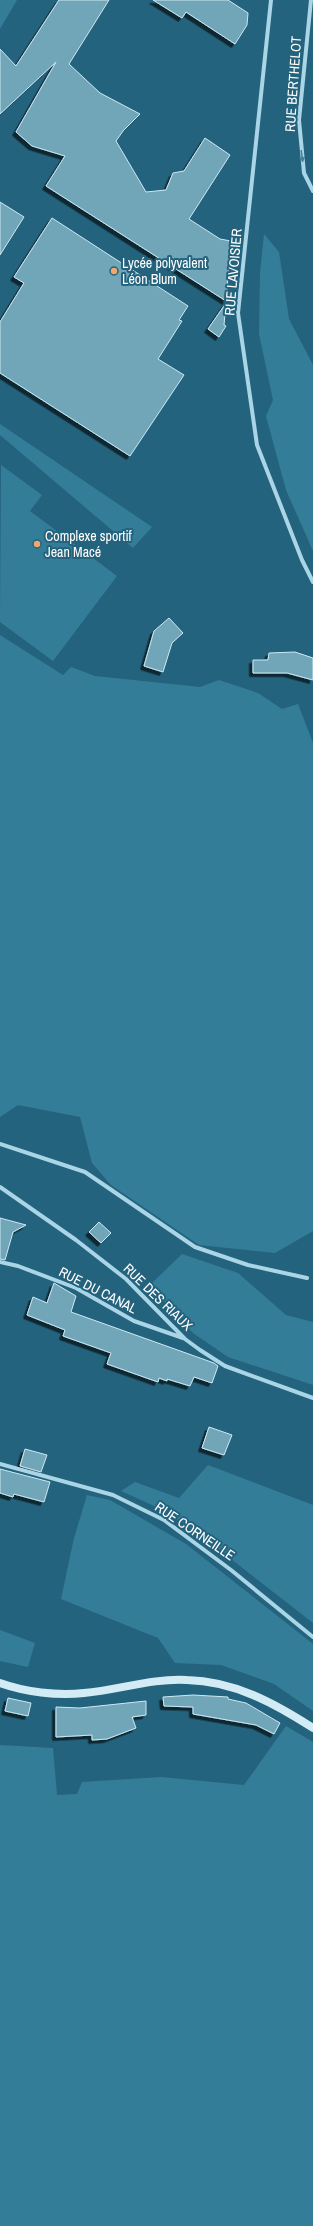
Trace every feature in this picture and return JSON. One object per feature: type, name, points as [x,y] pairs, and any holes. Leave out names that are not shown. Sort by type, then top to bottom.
[{"type":"street","name":"RUE LAVOISIER","points":[[271,0],[238,313],[257,445],[285,519],[313,582]]},
{"type":"street","name":"RUE BERTHELOT","points":[[311,0],[299,120],[304,172],[313,190]]},
{"type":"street","points":[[0,1144],[85,1172],[195,1247],[248,1265],[307,1278]]},
{"type":"street","name":"RUE DES RIAUX","points":[[0,1187],[76,1240],[126,1279],[185,1339],[224,1366],[313,1398]]},
{"type":"street","name":"RUE DU CANAL","points":[[0,1262],[18,1266],[76,1288],[134,1321],[185,1339]]},
{"type":"street","name":"RUE CORNEILLE","points":[[0,1464],[113,1495],[164,1520],[231,1570],[313,1636]]},
{"type":"street","points":[[0,1683],[43,1692],[84,1694],[155,1681],[200,1681],[242,1690],[280,1707],[313,1728]]},
{"type":"shaded area","points":[[0,0],[17,0],[0,29]]},
{"type":"shaded area","points":[[264,234],[279,252],[289,319],[313,365],[313,551],[286,490],[266,416],[273,400],[259,334],[260,273]]},
{"type":"shaded area","points":[[0,424],[152,527],[133,548],[0,435]]},
{"type":"shaded area","name":"Complexe sportif Jean Macé","points":[[1,465],[42,495],[30,511],[117,576],[53,661],[0,622]]},
{"type":"shaded area","points":[[0,635],[63,675],[71,667],[95,676],[200,687],[219,680],[258,693],[282,709],[298,704],[313,743],[313,1231],[275,1253],[199,1245],[111,1185],[92,1163],[80,1117],[18,1105],[0,1117]]},
{"type":"shaded area","points":[[182,1254],[238,1273],[286,1315],[313,1322],[313,1385],[228,1357],[193,1333],[149,1286]]},
{"type":"shaded area","points":[[208,1465],[313,1505],[313,1623],[199,1534],[163,1510],[121,1491],[135,1482],[179,1498]]},
{"type":"shaded area","points":[[87,1495],[110,1500],[186,1544],[313,1644],[313,1711],[274,1684],[221,1665],[175,1663],[158,1638],[61,1599],[74,1538]]},
{"type":"shaded area","points":[[0,1630],[35,1643],[28,1667],[0,1661]]},
{"type":"shaded area","points":[[286,1726],[313,1742],[313,2226],[0,2226],[0,1745],[53,1748],[57,1795],[77,1794],[82,1782],[161,1777],[244,1785]]},
{"type":"building","points":[[59,0],[109,0],[69,64],[100,93],[140,114],[123,131],[116,141],[146,192],[166,190],[173,173],[184,171],[205,138],[230,155],[189,219],[220,239],[231,241],[226,301],[46,186],[65,156],[32,146],[16,132],[56,62],[0,114],[0,49],[16,66]]},
{"type":"building","points":[[153,0],[228,0],[248,13],[247,25],[235,44],[186,12],[182,18]]},
{"type":"building","points":[[0,202],[24,217],[0,255]]},
{"type":"building","points":[[52,218],[188,306],[179,320],[182,321],[158,359],[184,375],[130,456],[0,373],[0,322],[24,283],[14,277]]},
{"type":"building","points":[[226,303],[224,325],[226,326],[219,337],[208,329]]},
{"type":"building","points":[[169,618],[183,633],[172,643],[163,672],[144,666],[154,631]]},
{"type":"building","points":[[295,652],[313,658],[313,680],[287,673],[253,673],[253,660],[268,660],[269,653]]},
{"type":"building","points":[[0,1218],[26,1225],[13,1232],[5,1260],[0,1259]]},
{"type":"building","points":[[99,1222],[111,1233],[101,1243],[89,1232]]},
{"type":"building","points":[[54,1283],[76,1296],[71,1312],[214,1363],[218,1366],[212,1383],[194,1377],[190,1386],[159,1378],[158,1382],[107,1364],[111,1353],[63,1336],[65,1330],[27,1315],[33,1297],[47,1303]]},
{"type":"building","points":[[209,1427],[232,1435],[224,1455],[202,1448]]},
{"type":"building","points":[[25,1449],[47,1455],[41,1472],[20,1466]]},
{"type":"building","points":[[0,1469],[50,1482],[44,1502],[14,1494],[13,1497],[0,1493]]},
{"type":"building","points":[[193,1695],[228,1697],[228,1699],[246,1703],[280,1723],[274,1734],[256,1725],[193,1714],[193,1707],[164,1706],[163,1697]]},
{"type":"building","points":[[8,1698],[31,1703],[28,1716],[5,1711]]},
{"type":"building","points":[[146,1701],[146,1715],[132,1717],[136,1728],[107,1739],[92,1740],[92,1735],[56,1737],[56,1707],[80,1708]]},
{"type":"place","name":"Lycée polyvalent Léon Blum","points":[[114,271]]},
{"type":"place","name":"Complexe sportif Jean Macé","points":[[37,544]]}]
